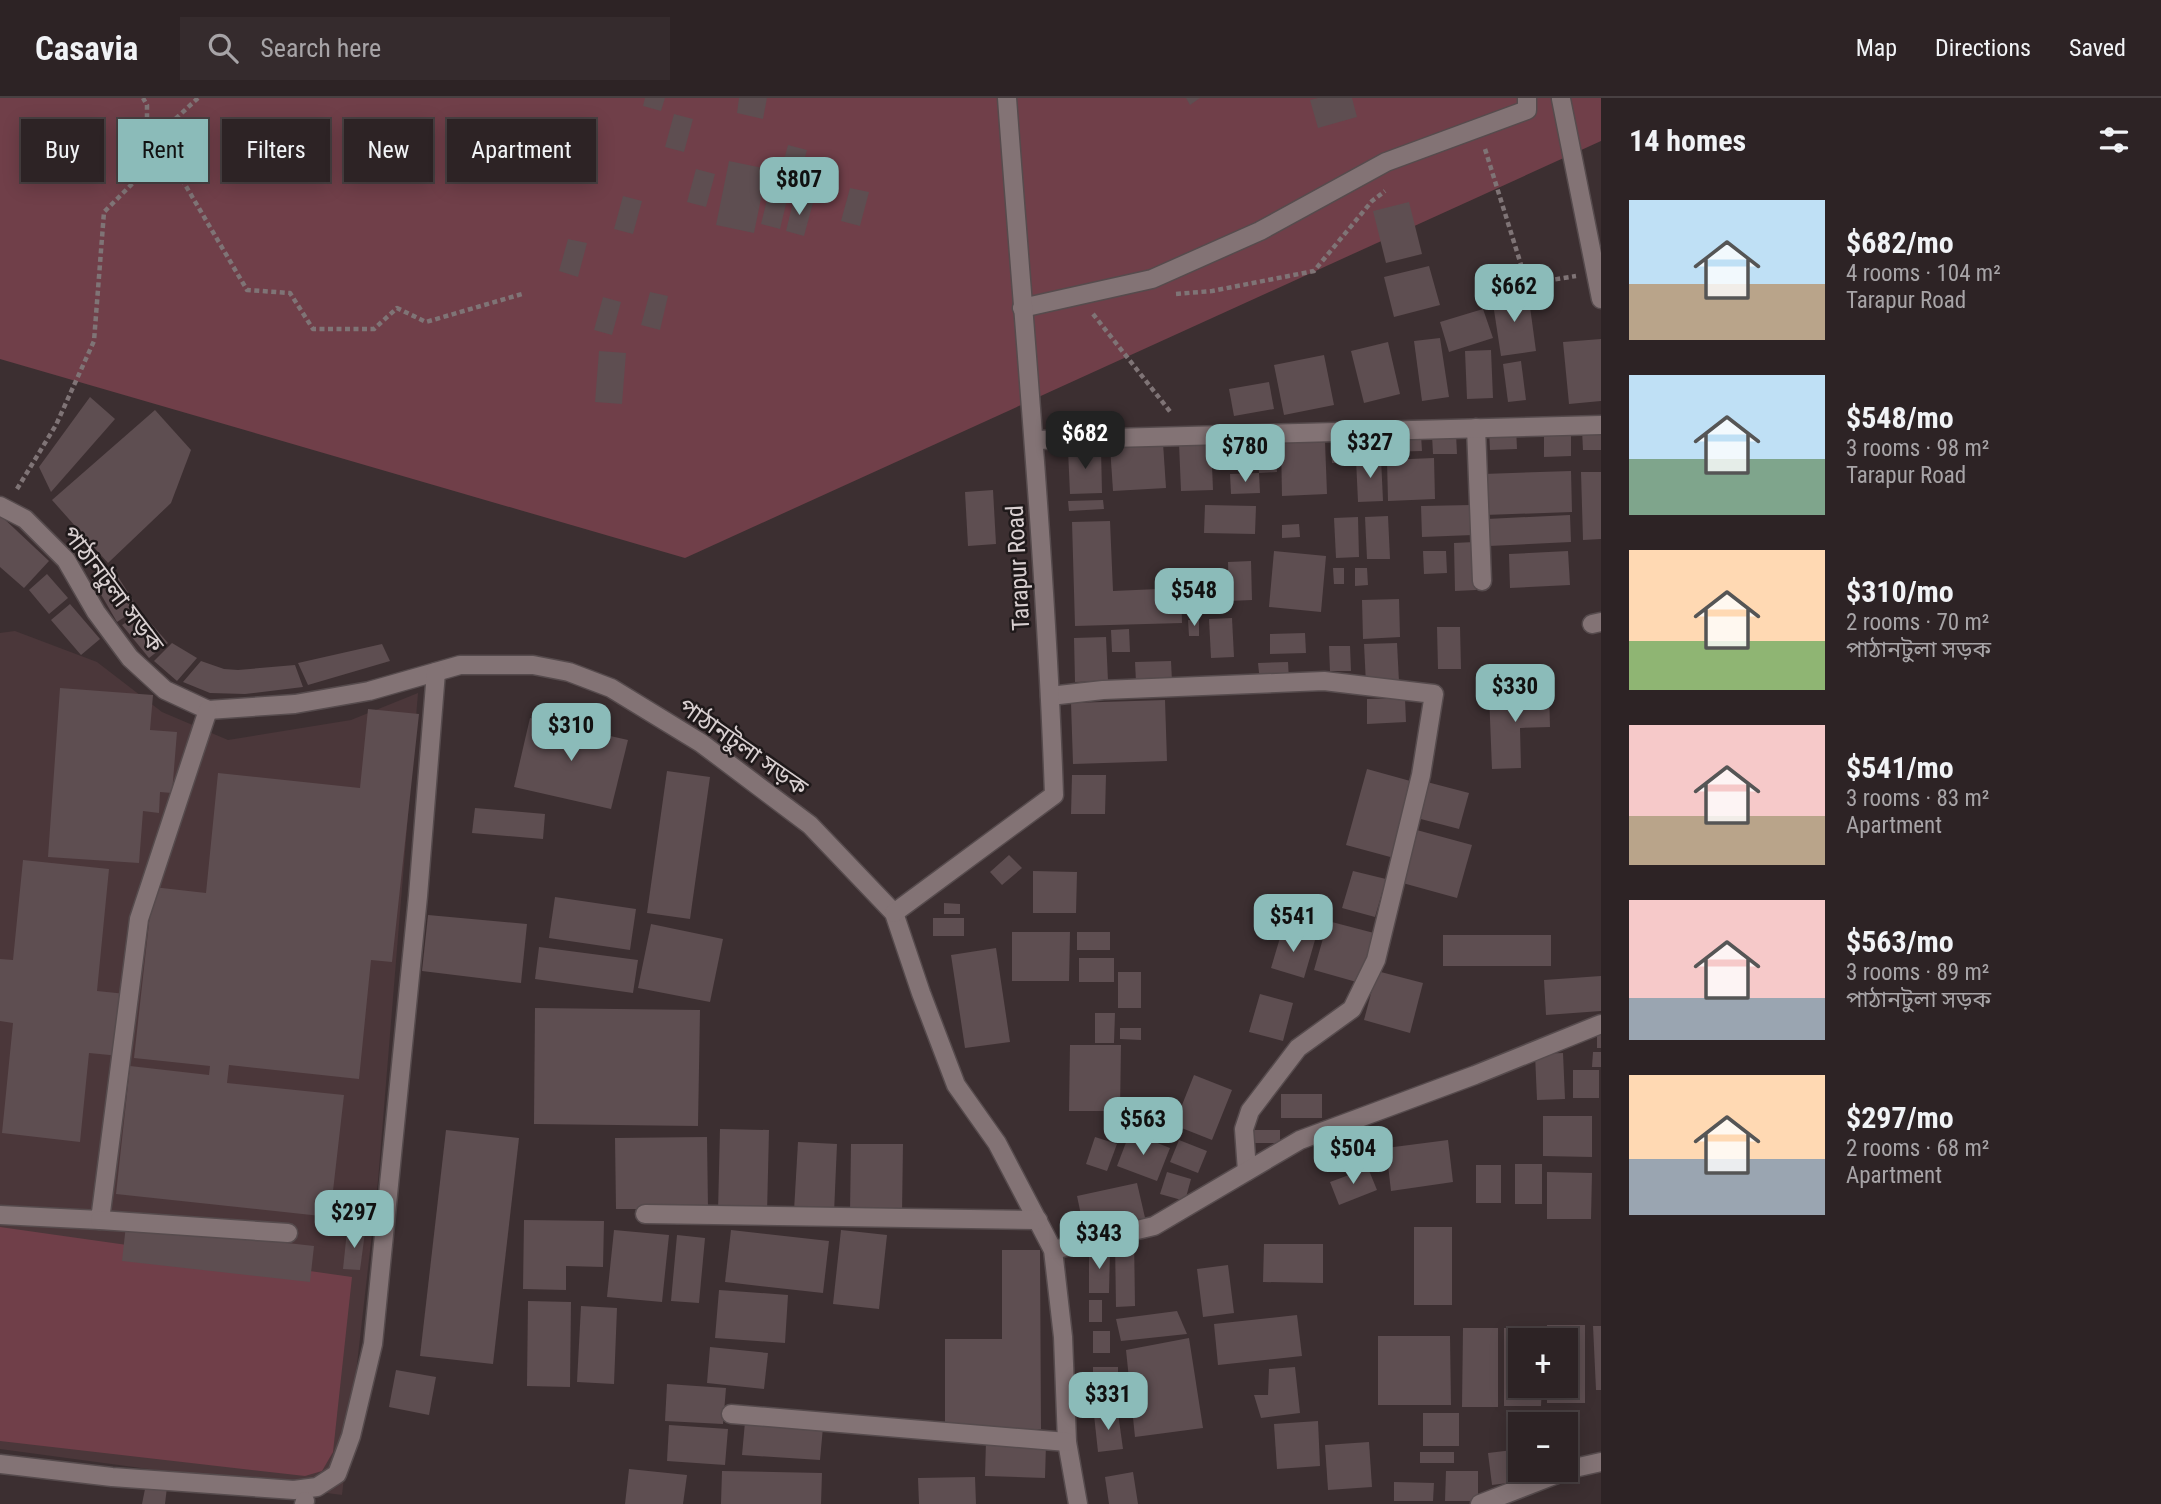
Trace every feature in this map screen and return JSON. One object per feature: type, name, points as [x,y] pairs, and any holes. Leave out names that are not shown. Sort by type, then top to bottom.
[{"type":"street","name":"Tarapur Road","points":[[894,913],[1054,794],[1035,440],[1022,308],[1007,98]]},
{"type":"street","points":[[1022,308],[1152,279],[1260,231],[1386,162],[1527,110],[1527,98]]},
{"type":"street","points":[[1561,99],[1601,299]]},
{"type":"street","points":[[1035,440],[1601,425]]},
{"type":"street","points":[[1476,428],[1482,581]]},
{"type":"street","name":"পাঠানটুলা সড়ক","points":[[3,507],[25,519],[66,560],[96,612],[130,658],[165,690],[208,710],[295,704],[369,691],[460,665],[533,665],[569,672],[611,688],[701,743],[810,825],[894,913],[956,1085],[997,1143],[1054,1251],[1063,1337],[1066,1442],[1078,1504]]},
{"type":"street","points":[[0,1464],[112,1477],[294,1490],[317,1487],[337,1474],[351,1436],[373,1344],[418,896],[436,672]]},
{"type":"street","points":[[1050,696],[1103,690],[1324,681],[1434,694],[1421,775],[1376,960],[1352,1009],[1298,1048],[1250,1111],[1244,1129],[1247,1171]]},
{"type":"street","points":[[100,1220],[139,919],[208,710]]},
{"type":"street","points":[[1054,1251],[1154,1226],[1300,1140],[1475,1075],[1601,1024]]},
{"type":"street","points":[[645,1214],[1038,1220]]},
{"type":"street","points":[[0,1215],[288,1233]]},
{"type":"street","points":[[731,1414],[1066,1442]]},
{"type":"street","points":[[1480,1504],[1570,1469],[1601,1462]]},
{"type":"path","points":[[143,98],[147,105],[147,119]]},
{"type":"path","points":[[175,119],[198,98]]},
{"type":"path","points":[[1474,152],[1485,149],[1527,284],[1595,272]]},
{"type":"path","points":[[3,507],[56,425],[94,341],[104,212],[135,182]]},
{"type":"path","points":[[184,182],[247,290],[290,293],[313,329],[374,329],[397,308],[426,322],[522,294]]},
{"type":"path","points":[[1173,295],[1212,291],[1314,271],[1372,201],[1394,184]]},
{"type":"path","points":[[1092,313],[1144,376],[1188,436]]},
{"type":"shaded area","points":[[0,98],[1601,98],[1601,141],[685,558],[0,359]]},
{"type":"shaded area","points":[[15,631],[97,662],[162,712],[228,740],[351,720],[418,693],[378,1181],[342,1495],[0,1449],[0,633]]},
{"type":"shaded area","points":[[0,1227],[352,1277],[333,1452],[322,1471],[305,1476],[0,1441]]},
{"type":"building","points":[[645,98],[665,98],[661,111],[643,106]]},
{"type":"building","points":[[739,98],[767,98],[763,119],[737,113]]},
{"type":"building","points":[[1186,98],[1200,98],[1190,105]]},
{"type":"building","points":[[1352,98],[1357,117],[1318,128],[1310,100]]},
{"type":"building","points":[[674,114],[693,119],[684,152],[665,147]]},
{"type":"building","points":[[788,145],[807,150],[798,183],[779,178]]},
{"type":"building","points":[[729,161],[767,169],[754,233],[716,225]]},
{"type":"building","points":[[696,169],[715,174],[706,207],[687,202]]},
{"type":"building","points":[[850,188],[869,192],[860,226],[841,221]]},
{"type":"building","points":[[769,191],[788,196],[780,229],[761,224]]},
{"type":"building","points":[[623,196],[642,201],[633,234],[614,229]]},
{"type":"building","points":[[794,198],[813,203],[804,236],[786,231]]},
{"type":"building","points":[[1409,202],[1422,254],[1386,263],[1373,211]]},
{"type":"building","points":[[568,239],[587,243],[578,277],[559,271]]},
{"type":"building","points":[[1429,266],[1440,305],[1394,317],[1384,277]]},
{"type":"building","points":[[650,292],[668,296],[660,330],[641,325]]},
{"type":"building","points":[[1528,292],[1536,351],[1501,356],[1492,297]]},
{"type":"building","points":[[603,297],[621,302],[612,335],[594,330]]},
{"type":"building","points":[[1483,309],[1493,338],[1449,352],[1440,322]]},
{"type":"building","points":[[1440,338],[1449,397],[1422,401],[1414,341]]},
{"type":"building","points":[[1601,339],[1601,401],[1569,404],[1563,342]]},
{"type":"building","points":[[1388,342],[1400,394],[1364,403],[1351,351]]},
{"type":"building","points":[[1491,350],[1493,398],[1467,399],[1465,351]]},
{"type":"building","points":[[599,351],[626,353],[622,404],[595,402]]},
{"type":"building","points":[[1324,355],[1334,405],[1284,415],[1274,365]]},
{"type":"building","points":[[1521,361],[1526,400],[1508,402],[1503,364]]},
{"type":"building","points":[[1269,382],[1274,409],[1234,416],[1229,389]]},
{"type":"building","points":[[90,397],[115,419],[51,492],[39,467]]},
{"type":"building","points":[[155,410],[191,450],[171,503],[108,563],[52,500]]},
{"type":"building","points":[[1516,428],[1517,449],[1490,450],[1489,429]]},
{"type":"building","points":[[1582,430],[1601,430],[1601,450],[1583,450]]},
{"type":"building","points":[[1456,434],[1457,454],[1433,454],[1432,435]]},
{"type":"building","points":[[1354,435],[1373,435],[1373,445],[1355,445]]},
{"type":"building","points":[[1421,435],[1422,451],[1381,452],[1381,437]]},
{"type":"building","points":[[1571,435],[1571,456],[1544,457],[1544,436]]},
{"type":"building","points":[[1325,441],[1327,494],[1282,496],[1281,443]]},
{"type":"building","points":[[1211,442],[1213,490],[1181,491],[1179,443]]},
{"type":"building","points":[[1163,443],[1166,488],[1113,491],[1110,446]]},
{"type":"building","points":[[1346,444],[1347,463],[1332,463],[1331,445]]},
{"type":"building","points":[[1101,449],[1102,493],[1070,494],[1068,450]]},
{"type":"building","points":[[1381,458],[1383,501],[1358,502],[1356,459]]},
{"type":"building","points":[[1434,458],[1435,499],[1388,501],[1387,460]]},
{"type":"building","points":[[1276,459],[1277,472],[1259,473],[1258,460]]},
{"type":"building","points":[[1571,471],[1572,512],[1485,515],[1483,474]]},
{"type":"building","points":[[1581,472],[1601,472],[1601,539],[1583,540]]},
{"type":"building","points":[[1259,473],[1260,493],[1231,494],[1230,474]]},
{"type":"building","points":[[993,490],[996,544],[968,546],[965,492]]},
{"type":"building","points":[[1103,500],[1104,509],[1069,511],[1068,501]]},
{"type":"building","points":[[1205,505],[1256,506],[1255,534],[1204,533]]},
{"type":"building","points":[[1471,505],[1473,535],[1422,537],[1421,506]]},
{"type":"building","points":[[0,515],[49,561],[24,588],[0,567]]},
{"type":"building","points":[[1570,515],[1571,542],[1489,546],[1487,519]]},
{"type":"building","points":[[1388,516],[1390,559],[1367,559],[1365,517]]},
{"type":"building","points":[[1358,517],[1359,557],[1336,558],[1334,518]]},
{"type":"building","points":[[1110,521],[1113,591],[1181,588],[1182,623],[1075,626],[1072,522]]},
{"type":"building","points":[[1299,524],[1300,537],[1282,538],[1282,525]]},
{"type":"building","points":[[1474,542],[1476,590],[1455,591],[1454,543]]},
{"type":"building","points":[[1274,551],[1326,556],[1321,612],[1269,607]]},
{"type":"building","points":[[1423,551],[1446,551],[1447,573],[1424,574]]},
{"type":"building","points":[[1568,551],[1570,585],[1510,588],[1509,554]]},
{"type":"building","points":[[1251,561],[1252,600],[1229,601],[1228,562]]},
{"type":"building","points":[[1333,568],[1344,568],[1344,584],[1334,584]]},
{"type":"building","points":[[1355,568],[1367,568],[1368,585],[1355,586]]},
{"type":"building","points":[[113,569],[138,608],[117,622],[92,579]]},
{"type":"building","points":[[47,574],[68,598],[49,614],[29,590]]},
{"type":"building","points":[[1399,599],[1400,637],[1363,639],[1362,600]]},
{"type":"building","points":[[70,604],[100,639],[81,655],[51,620]]},
{"type":"building","points":[[142,613],[168,643],[149,658],[122,625]]},
{"type":"building","points":[[1232,618],[1234,657],[1211,658],[1209,619]]},
{"type":"building","points":[[1188,620],[1199,620],[1199,636],[1189,636]]},
{"type":"building","points":[[1437,627],[1460,627],[1461,669],[1438,669]]},
{"type":"building","points":[[1129,629],[1130,652],[1112,652],[1111,630]]},
{"type":"building","points":[[1305,633],[1306,653],[1270,654],[1270,634]]},
{"type":"building","points":[[1106,637],[1108,681],[1075,682],[1074,638]]},
{"type":"building","points":[[172,643],[197,658],[177,681],[154,661]]},
{"type":"building","points":[[1397,643],[1399,682],[1366,684],[1364,644]]},
{"type":"building","points":[[382,644],[390,661],[308,685],[298,663]]},
{"type":"building","points":[[1329,646],[1350,646],[1351,671],[1330,671]]},
{"type":"building","points":[[201,661],[224,669],[238,670],[295,665],[303,687],[245,694],[210,693],[183,682]]},
{"type":"building","points":[[1171,661],[1172,681],[1136,682],[1135,662]]},
{"type":"building","points":[[1288,662],[1289,680],[1260,682],[1258,663]]},
{"type":"building","points":[[60,688],[153,695],[150,730],[177,732],[172,793],[160,792],[159,813],[143,811],[139,863],[48,857]]},
{"type":"building","points":[[1549,692],[1550,727],[1520,728],[1521,768],[1492,769],[1489,694]]},
{"type":"building","points":[[1405,698],[1406,722],[1367,724],[1367,699]]},
{"type":"building","points":[[1165,700],[1167,761],[1073,764],[1071,703]]},
{"type":"building","points":[[368,709],[419,714],[392,962],[371,960],[359,1079],[229,1065],[227,1083],[344,1095],[330,1217],[116,1194],[130,1066],[209,1075],[210,1066],[134,1058],[153,887],[206,893],[218,773],[360,788]]},
{"type":"building","points":[[530,718],[628,740],[611,809],[514,787]]},
{"type":"building","points":[[1367,769],[1414,782],[1394,858],[1346,845]]},
{"type":"building","points":[[667,771],[710,777],[690,919],[647,913]]},
{"type":"building","points":[[1072,775],[1106,775],[1105,814],[1071,814]]},
{"type":"building","points":[[1427,782],[1469,793],[1459,829],[1417,818]]},
{"type":"building","points":[[475,808],[545,814],[543,839],[472,833]]},
{"type":"building","points":[[1413,829],[1472,845],[1457,898],[1399,882]]},
{"type":"building","points":[[1009,855],[1022,868],[1002,885],[990,872]]},
{"type":"building","points":[[23,860],[109,869],[97,991],[126,994],[120,1056],[89,1053],[80,1142],[2,1133],[13,1023],[0,1021],[0,959],[13,960]]},
{"type":"building","points":[[1033,871],[1077,872],[1076,913],[1033,913]]},
{"type":"building","points":[[1353,871],[1386,879],[1375,917],[1342,908]]},
{"type":"building","points":[[555,897],[636,909],[630,950],[549,938]]},
{"type":"building","points":[[944,903],[960,904],[960,914],[944,914]]},
{"type":"building","points":[[428,915],[527,924],[521,983],[422,971]]},
{"type":"building","points":[[933,918],[964,918],[964,936],[933,936]]},
{"type":"building","points":[[1328,921],[1374,933],[1360,983],[1314,970]]},
{"type":"building","points":[[651,924],[723,939],[710,1002],[638,988]]},
{"type":"building","points":[[1282,931],[1315,940],[1304,978],[1271,968]]},
{"type":"building","points":[[1012,932],[1070,932],[1069,981],[1012,981]]},
{"type":"building","points":[[1077,932],[1110,932],[1110,950],[1077,950]]},
{"type":"building","points":[[1443,935],[1551,935],[1551,966],[1443,966]]},
{"type":"building","points":[[539,947],[638,960],[633,993],[535,979]]},
{"type":"building","points":[[996,948],[1010,1042],[965,1048],[951,955]]},
{"type":"building","points":[[1079,958],[1114,958],[1114,982],[1079,982]]},
{"type":"building","points":[[1377,971],[1423,983],[1410,1033],[1364,1020]]},
{"type":"building","points":[[1118,972],[1141,972],[1141,1008],[1118,1008]]},
{"type":"building","points":[[1601,976],[1601,1011],[1546,1015],[1544,980]]},
{"type":"building","points":[[1260,994],[1293,1003],[1283,1041],[1249,1032]]},
{"type":"building","points":[[535,1008],[700,1010],[698,1126],[534,1124]]},
{"type":"building","points":[[1095,1013],[1115,1013],[1114,1043],[1095,1043]]},
{"type":"building","points":[[1120,1028],[1141,1028],[1141,1040],[1120,1039]]},
{"type":"building","points":[[1597,1028],[1601,1028],[1601,1048],[1597,1048]]},
{"type":"building","points":[[1070,1045],[1121,1045],[1120,1111],[1069,1111]]},
{"type":"building","points":[[1593,1052],[1601,1052],[1601,1067],[1592,1067]]},
{"type":"building","points":[[1563,1053],[1565,1099],[1537,1100],[1535,1054]]},
{"type":"building","points":[[1573,1070],[1599,1070],[1599,1098],[1573,1098]]},
{"type":"building","points":[[1194,1075],[1232,1090],[1212,1140],[1174,1125]]},
{"type":"building","points":[[1281,1094],[1322,1094],[1322,1118],[1281,1118]]},
{"type":"building","points":[[1543,1116],[1592,1116],[1592,1157],[1543,1156]]},
{"type":"building","points":[[720,1129],[769,1130],[767,1214],[718,1212]]},
{"type":"building","points":[[446,1130],[519,1138],[493,1364],[420,1356]]},
{"type":"building","points":[[1252,1130],[1280,1130],[1280,1143],[1252,1143]]},
{"type":"building","points":[[1359,1130],[1367,1153],[1329,1167],[1320,1145]]},
{"type":"building","points":[[1130,1132],[1170,1148],[1157,1181],[1117,1166]]},
{"type":"building","points":[[707,1137],[708,1209],[616,1209],[615,1138]]},
{"type":"building","points":[[1095,1137],[1117,1144],[1107,1171],[1086,1164]]},
{"type":"building","points":[[1179,1140],[1207,1151],[1198,1173],[1170,1162]]},
{"type":"building","points":[[1448,1140],[1453,1182],[1391,1191],[1386,1148]]},
{"type":"building","points":[[798,1142],[837,1144],[834,1213],[794,1211]]},
{"type":"building","points":[[851,1144],[903,1144],[902,1213],[850,1212]]},
{"type":"building","points":[[1515,1164],[1542,1164],[1542,1204],[1515,1204]]},
{"type":"building","points":[[1476,1165],[1501,1165],[1501,1203],[1476,1203]]},
{"type":"building","points":[[1368,1168],[1377,1190],[1339,1205],[1330,1182]]},
{"type":"building","points":[[1167,1172],[1191,1179],[1185,1201],[1160,1194]]},
{"type":"building","points":[[1547,1172],[1592,1173],[1591,1219],[1547,1219]]},
{"type":"building","points":[[1137,1183],[1146,1222],[1085,1234],[1077,1196]]},
{"type":"building","points":[[524,1220],[604,1221],[603,1267],[566,1266],[566,1290],[523,1289]]},
{"type":"building","points":[[126,1225],[314,1246],[310,1282],[122,1261]]},
{"type":"building","points":[[1414,1227],[1452,1227],[1452,1305],[1414,1305]]},
{"type":"building","points":[[614,1230],[669,1235],[662,1302],[607,1297]]},
{"type":"building","points":[[731,1230],[829,1241],[823,1293],[725,1282]]},
{"type":"building","points":[[841,1230],[887,1235],[879,1309],[833,1304]]},
{"type":"building","points":[[347,1231],[365,1232],[360,1270],[343,1269]]},
{"type":"building","points":[[677,1235],[705,1238],[699,1303],[671,1301]]},
{"type":"building","points":[[1134,1236],[1135,1306],[1116,1307],[1115,1242]]},
{"type":"building","points":[[1264,1244],[1323,1244],[1323,1283],[1263,1282]]},
{"type":"building","points":[[1089,1249],[1110,1249],[1109,1293],[1089,1293]]},
{"type":"building","points":[[1002,1250],[1040,1250],[1041,1429],[945,1429],[945,1339],[1002,1339]]},
{"type":"building","points":[[1228,1265],[1234,1313],[1203,1317],[1197,1269]]},
{"type":"building","points":[[719,1290],[788,1295],[785,1343],[715,1338]]},
{"type":"building","points":[[1089,1300],[1102,1300],[1102,1322],[1089,1322]]},
{"type":"building","points":[[528,1301],[571,1302],[570,1387],[527,1386]]},
{"type":"building","points":[[581,1306],[617,1308],[614,1384],[577,1382]]},
{"type":"building","points":[[1177,1311],[1187,1334],[1121,1341],[1116,1319]]},
{"type":"building","points":[[1297,1315],[1302,1356],[1218,1365],[1214,1324]]},
{"type":"building","points":[[1547,1325],[1585,1325],[1585,1403],[1547,1403],[1547,1398],[1578,1398],[1578,1328],[1547,1328]]},
{"type":"building","points":[[1593,1326],[1601,1326],[1601,1390],[1596,1390]]},
{"type":"building","points":[[1463,1328],[1498,1328],[1498,1407],[1462,1407]]},
{"type":"building","points":[[1504,1328],[1508,1328],[1508,1398],[1541,1398],[1541,1406],[1504,1406]]},
{"type":"building","points":[[1093,1331],[1110,1331],[1110,1353],[1093,1353]]},
{"type":"building","points":[[1378,1336],[1450,1336],[1451,1405],[1378,1405]]},
{"type":"building","points":[[1189,1338],[1203,1428],[1135,1437],[1126,1350]]},
{"type":"building","points":[[710,1347],[768,1353],[764,1389],[707,1383]]},
{"type":"building","points":[[1093,1367],[1118,1367],[1118,1406],[1093,1405]]},
{"type":"building","points":[[1295,1367],[1300,1413],[1261,1418],[1254,1395],[1268,1395],[1269,1369]]},
{"type":"building","points":[[396,1370],[436,1377],[429,1415],[389,1407]]},
{"type":"building","points":[[667,1384],[726,1388],[723,1424],[665,1421]]},
{"type":"building","points":[[1118,1413],[1123,1449],[1098,1452],[1094,1415]]},
{"type":"building","points":[[1423,1413],[1459,1413],[1459,1446],[1423,1446]]},
{"type":"building","points":[[1318,1421],[1320,1466],[1277,1469],[1274,1424]]},
{"type":"building","points":[[745,1422],[823,1427],[820,1460],[742,1455]]},
{"type":"building","points":[[669,1425],[728,1429],[725,1465],[667,1461]]},
{"type":"building","points":[[986,1441],[1046,1444],[1045,1478],[985,1476]]},
{"type":"building","points":[[1369,1442],[1372,1487],[1328,1490],[1325,1445]]},
{"type":"building","points":[[1508,1451],[1508,1482],[1517,1482],[1492,1485],[1488,1453]]},
{"type":"building","points":[[1420,1452],[1454,1452],[1454,1463],[1420,1463]]},
{"type":"building","points":[[629,1469],[687,1475],[683,1504],[625,1504]]},
{"type":"building","points":[[722,1471],[822,1473],[821,1504],[721,1504]]},
{"type":"building","points":[[1446,1471],[1478,1471],[1478,1501],[1445,1501]]},
{"type":"building","points":[[1133,1472],[1138,1504],[1109,1504],[1105,1477]]},
{"type":"building","points":[[975,1477],[976,1504],[919,1504],[918,1478]]},
{"type":"building","points":[[1394,1482],[1434,1483],[1433,1501],[1394,1501]]},
{"type":"building","points":[[146,1484],[167,1487],[165,1504],[142,1504]]}]
